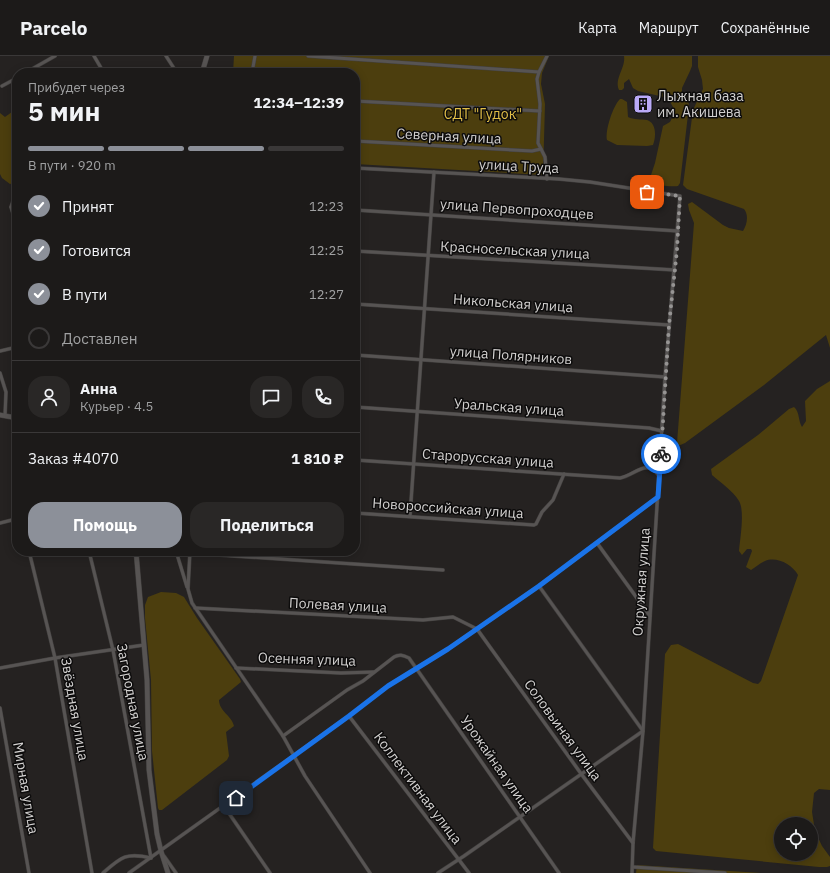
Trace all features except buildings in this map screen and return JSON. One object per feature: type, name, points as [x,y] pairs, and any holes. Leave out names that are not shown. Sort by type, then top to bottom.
[{"type":"street","points":[[34,68],[55,56]]},
{"type":"street","points":[[94,56],[101,68]]},
{"type":"street","points":[[166,56],[173,68]]},
{"type":"street","points":[[203,68],[207,56]]},
{"type":"street","points":[[253,68],[254,56]]},
{"type":"street","points":[[308,56],[539,72]]},
{"type":"street","points":[[546,56],[537,79],[540,98],[538,143],[545,157],[547,178]]},
{"type":"street","points":[[2,86],[12,81]]},
{"type":"street","points":[[360,101],[540,111]]},
{"type":"street","name":"Северная улица","points":[[360,141],[532,151],[541,149]]},
{"type":"street","name":"улица Труда","points":[[360,168],[547,178],[590,182],[680,196]]},
{"type":"street","points":[[410,516],[434,172]]},
{"type":"street","name":"Окружная улица","points":[[632,873],[660,477],[665,377],[680,196]]},
{"type":"street","points":[[12,204],[12,210]]},
{"type":"street","name":"улица Первопроходцев","points":[[360,210],[678,231]]},
{"type":"street","name":"Красносельская улица","points":[[360,251],[675,270]]},
{"type":"street","name":"Никольская улица","points":[[360,304],[669,325]]},
{"type":"street","points":[[0,351],[12,348]]},
{"type":"street","name":"улица Полярников","points":[[360,355],[665,377]]},
{"type":"street","points":[[0,373],[6,392],[2,415],[12,417]]},
{"type":"street","name":"Уральская улица","points":[[360,407],[649,428],[662,431]]},
{"type":"street","name":"Старорусская улица","points":[[360,460],[620,478],[645,468],[653,470],[660,477]]},
{"type":"street","name":"Новороссийская улица","points":[[360,513],[534,525],[542,512],[553,500],[564,474]]},
{"type":"street","points":[[129,873],[294,756],[388,686],[477,629],[539,586],[658,497]]},
{"type":"street","points":[[0,523],[12,520]]},
{"type":"street","points":[[597,543],[650,616]]},
{"type":"street","name":"Звёздная улица","points":[[30,556],[55,658],[92,873]]},
{"type":"street","name":"Загородная улица","points":[[90,556],[112,650],[151,858]]},
{"type":"street","points":[[136,556],[147,680],[149,764],[157,834],[168,873]]},
{"type":"street","points":[[178,556],[192,603],[195,608],[283,736],[305,776],[370,873]]},
{"type":"street","points":[[188,589],[190,556]]},
{"type":"street","points":[[246,556],[443,570]]},
{"type":"street","points":[[438,873],[582,775],[643,731],[539,586]]},
{"type":"street","name":"Полевая улица","points":[[195,608],[423,620],[454,616],[477,629]]},
{"type":"street","name":"Соловьиная улица","points":[[477,629],[633,844]]},
{"type":"street","points":[[0,668],[55,658],[144,645]]},
{"type":"street","name":"Урожайная улица","points":[[376,672],[398,655],[409,658],[559,873]]},
{"type":"street","name":"Осенняя улица","points":[[236,668],[341,673],[376,672]]},
{"type":"street","points":[[283,736],[376,672]]},
{"type":"street","name":"Мирная улица","points":[[0,708],[30,873]]},
{"type":"street","name":"Коллективная улица","points":[[349,716],[469,873]]},
{"type":"street","points":[[224,806],[270,873]]},
{"type":"street","points":[[161,851],[176,873]]},
{"type":"street","points":[[102,873],[118,860],[130,854],[151,858]]},
{"type":"street","points":[[633,867],[686,872],[725,873]]},
{"type":"green space","name":"СДТ \"Гудок\"","points":[[234,56],[549,56],[542,73],[541,84],[545,104],[543,175],[360,164],[360,68],[233,68]]},
{"type":"green space","points":[[624,56],[692,56],[692,66],[682,88],[682,93],[688,100],[689,106],[680,183],[678,186],[648,184],[655,163],[663,126],[670,122],[673,116],[673,107],[668,98],[638,91],[633,88],[629,79],[624,83],[624,88],[619,90],[618,81]]},
{"type":"green space","points":[[698,56],[830,56],[830,348],[826,335],[764,385],[685,443],[678,446],[677,443],[694,223],[688,204],[692,202],[729,228],[743,231],[747,220],[747,214],[744,209],[687,189],[683,185],[693,110],[703,89],[698,67]]},
{"type":"green space","points":[[620,99],[627,102],[628,117],[647,120],[653,124],[655,139],[653,145],[617,145],[607,140],[607,130],[610,118],[617,102]]},
{"type":"green space","points":[[12,112],[12,184],[10,184],[2,178],[0,174],[0,113],[5,117]]},
{"type":"green space","points":[[830,381],[830,790],[819,789],[814,793],[813,817],[774,817],[774,861],[818,861],[818,837],[830,857],[830,866],[819,867],[656,851],[653,848],[665,654],[671,645],[678,644],[753,683],[758,684],[761,681],[798,575],[792,567],[779,560],[765,561],[751,570],[746,567],[752,551],[751,549],[747,549],[742,555],[739,551],[742,525],[741,506],[734,494],[712,475],[711,469],[758,435],[789,409],[794,407],[796,409],[802,427],[806,421],[805,401],[817,389]]},
{"type":"green space","points":[[161,592],[176,593],[184,597],[241,682],[219,700],[221,707],[231,719],[234,726],[226,732],[229,756],[227,760],[162,810],[159,810],[152,751],[151,680],[145,605],[148,597]]},
{"type":"green space","points":[[637,865],[761,873],[636,873]]},
{"type":"way so far","points":[[647,192],[680,196],[677,250],[665,377],[661,454]]},
{"type":"place","name":"Лыжная база им. Акишева","points":[[643,104]]},
{"type":"route","points":[[236,798],[388,686],[448,649],[539,586],[658,497],[661,454]]}]
